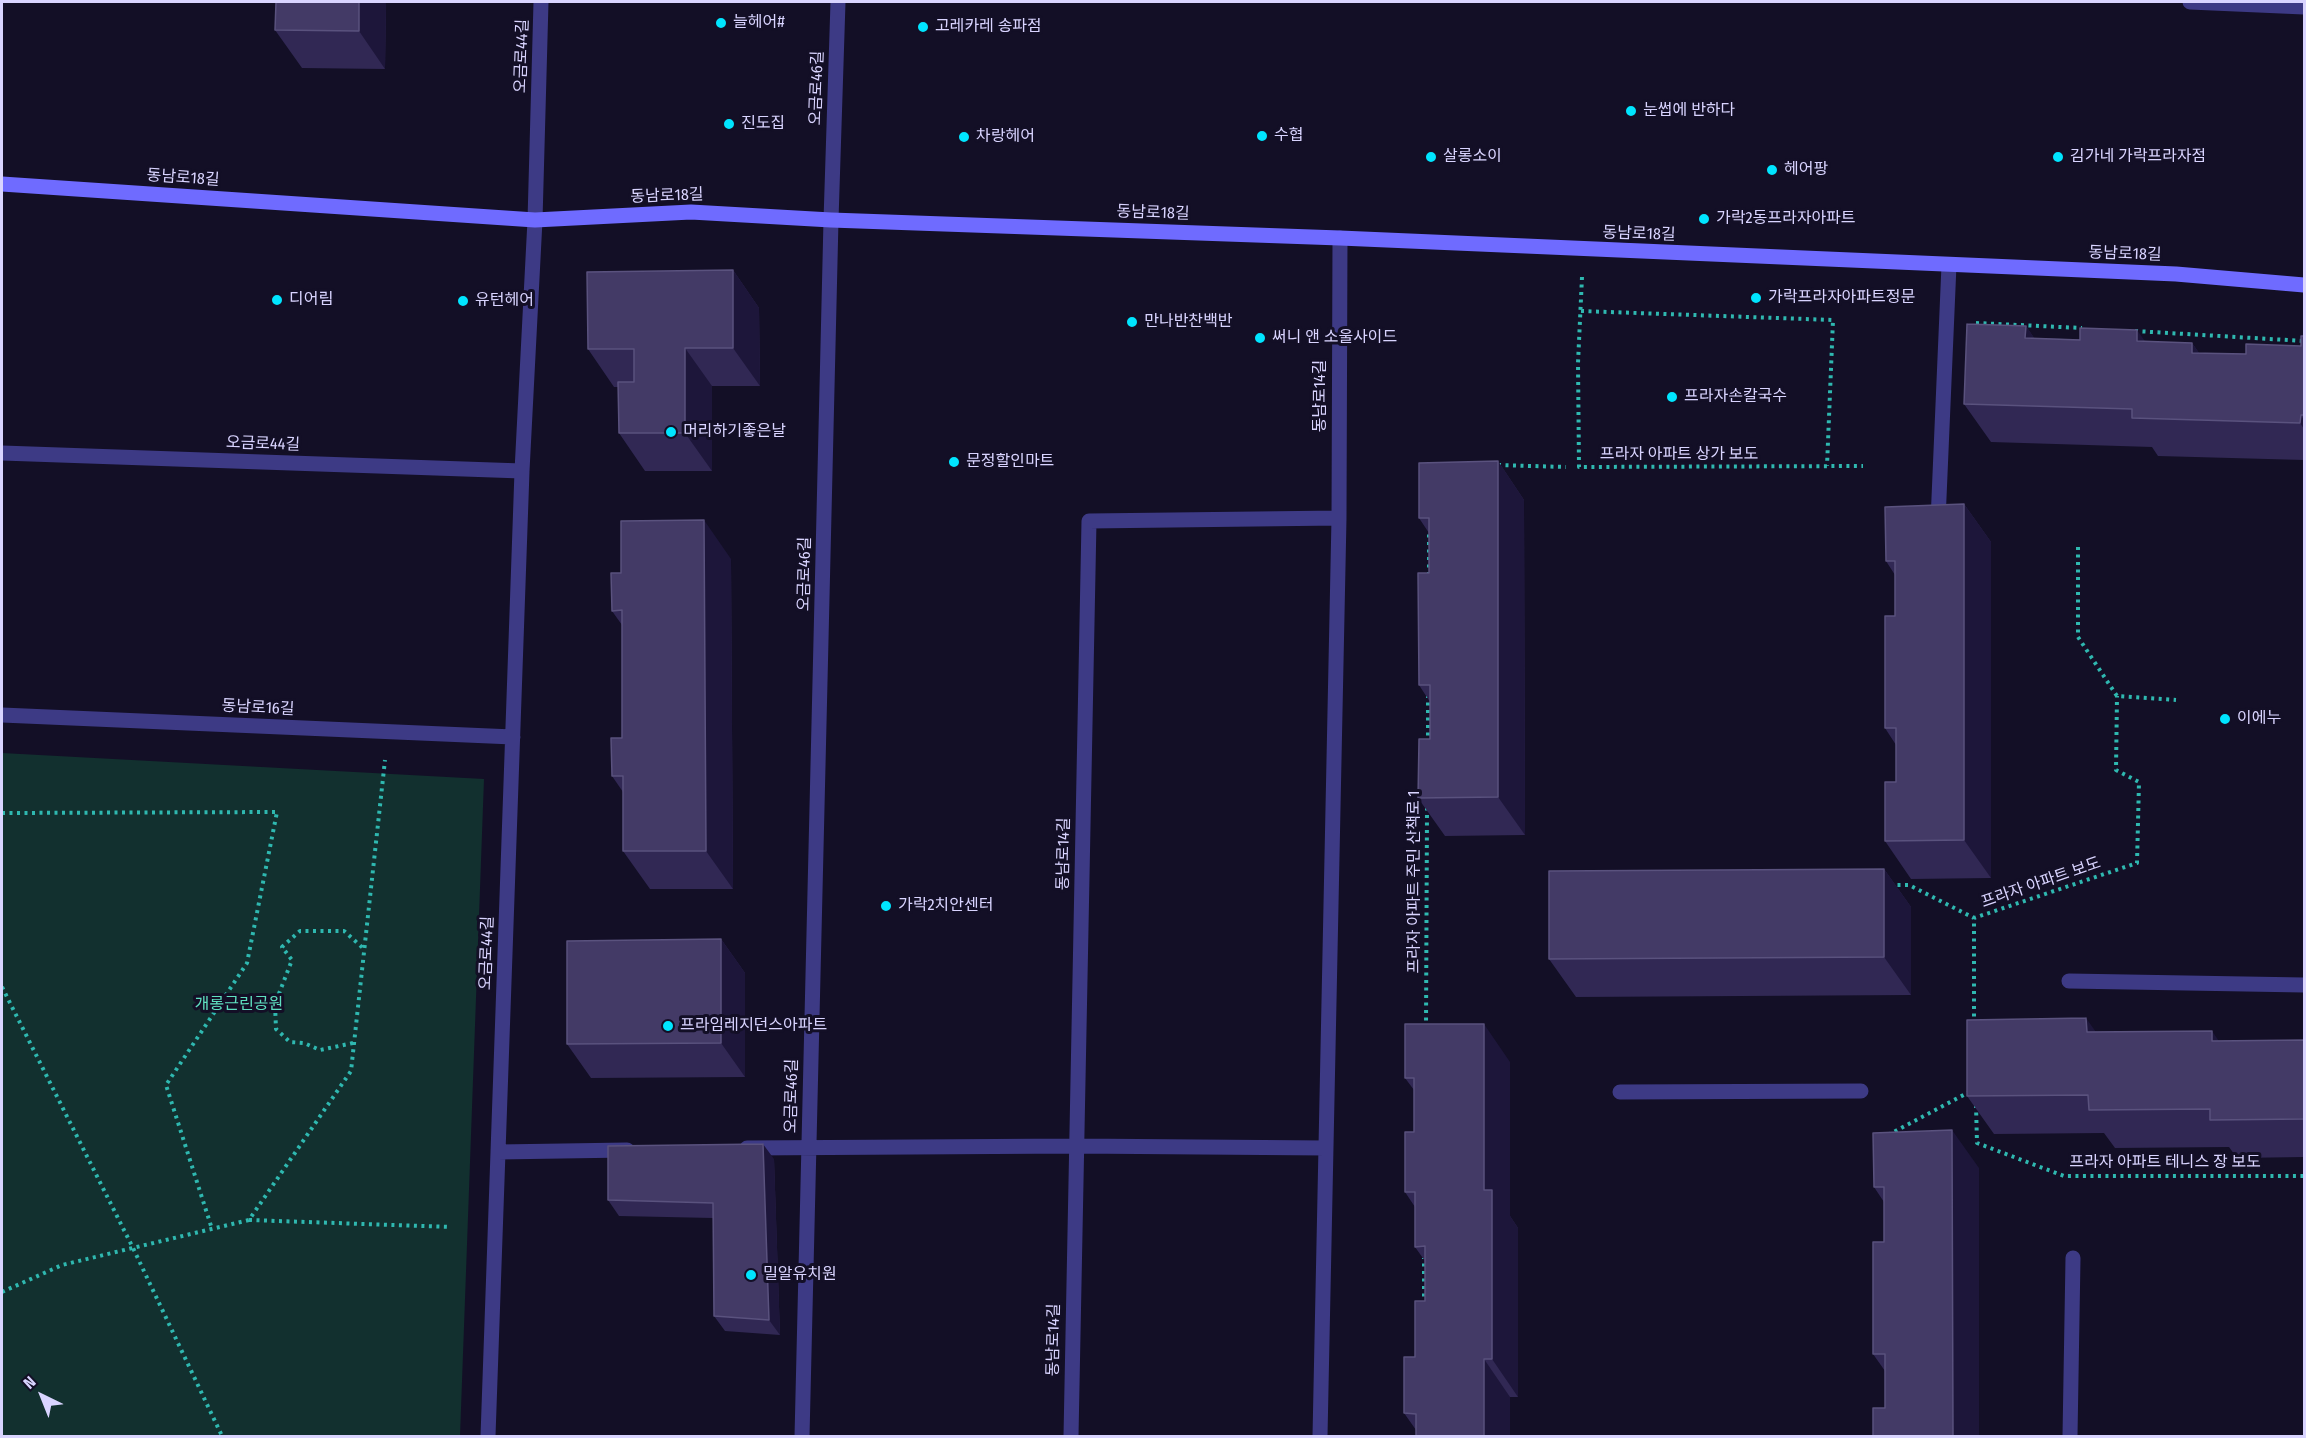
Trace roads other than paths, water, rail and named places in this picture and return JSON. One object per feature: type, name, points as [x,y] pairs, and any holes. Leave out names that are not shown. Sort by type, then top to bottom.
[{"type":"street","name":"오금로44길","points":[[488,1437],[522,471],[535,220],[541,2]]},
{"type":"street","name":"오금로46길","points":[[802,1437],[838,2]]},
{"type":"street","points":[[2190,2],[2304,7]]},
{"type":"street","name":"동남로18길","points":[[2,184],[535,220],[691,212],[2176,274],[2304,285]]},
{"type":"street","name":"동남로14길","points":[[1320,1437],[1339,518],[1340,238]]},
{"type":"street","points":[[1938,521],[1949,265]]},
{"type":"street","name":"오금로44길","points":[[2,453],[522,471]]},
{"type":"street","name":"동남로14길","points":[[1071,1437],[1089,521],[1339,518]]},
{"type":"street","name":"동남로16길","points":[[2,715],[513,737]]},
{"type":"street","points":[[2069,981],[2304,985]]},
{"type":"street","points":[[1620,1092],[1861,1091]]},
{"type":"street","name":"오금로46길","points":[[737,1148],[1076,1146],[1326,1148]]},
{"type":"street","points":[[498,1152],[641,1150]]},
{"type":"street","points":[[2070,1437],[2073,1258]]},
{"type":"place","name":"늘헤어#","points":[[721,23]]},
{"type":"place","name":"고레카레 송파점","points":[[923,27]]},
{"type":"place","name":"눈썹에 반하다","points":[[1631,111]]},
{"type":"place","name":"진도집","points":[[729,124]]},
{"type":"place","name":"수협","points":[[1262,136]]},
{"type":"place","name":"차랑헤어","points":[[964,137]]},
{"type":"place","name":"살롱소이","points":[[1431,157]]},
{"type":"place","name":"김가네 가락프라자점","points":[[2058,157]]},
{"type":"place","name":"헤어팡","points":[[1772,170]]},
{"type":"place","name":"가락2동프라자아파트","points":[[1704,219]]},
{"type":"place","name":"가락프라자아파트정문","points":[[1756,298]]},
{"type":"place","name":"디어림","points":[[277,300]]},
{"type":"place","name":"유턴헤어","points":[[463,301]]},
{"type":"place","name":"만나반찬백반","points":[[1132,322]]},
{"type":"place","name":"써니 앤 소울사이드","points":[[1260,338]]},
{"type":"place","name":"프라자손칼국수","points":[[1672,397]]},
{"type":"place","name":"머리하기좋은날","points":[[671,432]]},
{"type":"place","name":"문정할인마트","points":[[954,462]]},
{"type":"place","name":"이에누","points":[[2225,719]]},
{"type":"place","name":"가락2치안센터","points":[[886,906]]},
{"type":"place","name":"프라임레지던스아파트","points":[[668,1026]]},
{"type":"place","name":"밀알유치원","points":[[751,1275]]},
{"type":"park label","name":"개롱근린공원","points":[[239,1005]]}]
